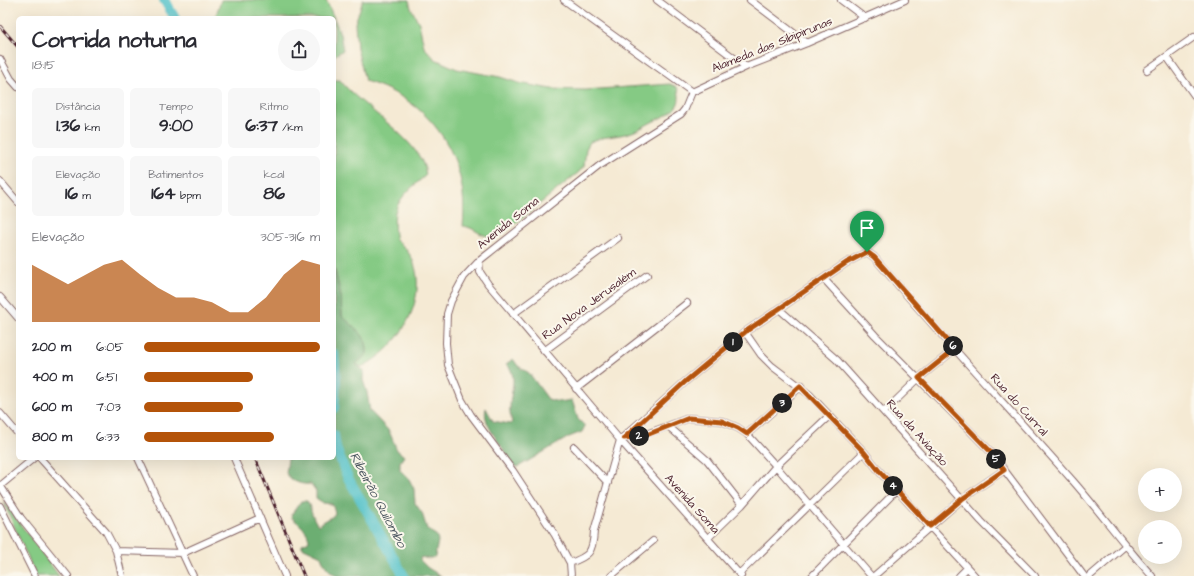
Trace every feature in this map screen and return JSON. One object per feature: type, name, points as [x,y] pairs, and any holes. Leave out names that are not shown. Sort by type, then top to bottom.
[{"type":"street","points":[[564,0],[692,92]]},
{"type":"street","points":[[657,0],[746,67]]},
{"type":"street","points":[[750,0],[807,43]]},
{"type":"street","points":[[841,0],[865,18]]},
{"type":"street","name":"Alameda das Sibipirunas","points":[[692,92],[746,67],[807,43],[905,0]]},
{"type":"street","points":[[1147,70],[1194,37]]},
{"type":"street","points":[[1167,56],[1194,95]]},
{"type":"street","points":[[0,59],[11,79],[16,85]]},
{"type":"street","name":"Avenida Soma","points":[[692,92],[685,109],[681,114],[599,166],[479,261],[480,272],[488,284],[576,389],[622,439],[740,575]]},
{"type":"street","points":[[0,181],[16,200]]},
{"type":"street","points":[[513,314],[618,238]]},
{"type":"street","name":"Rua do Curral","points":[[824,279],[867,252],[874,257],[1075,482],[1125,546],[1152,576]]},
{"type":"street","points":[[479,261],[464,277],[451,301],[447,314],[446,343],[448,365],[462,400],[471,415],[513,471],[555,535],[570,563],[571,576]]},
{"type":"street","name":"Rua Nova Jerusalém","points":[[544,351],[647,275]]},
{"type":"street","points":[[570,563],[584,558],[592,549],[594,531],[622,439],[686,381],[745,332],[824,279],[875,334],[990,451],[1084,576]]},
{"type":"street","points":[[0,297],[16,316]]},
{"type":"street","points":[[576,389],[687,303]]},
{"type":"street","name":"Rua da Aviação","points":[[779,309],[837,360],[962,499],[1035,576]]},
{"type":"street","points":[[745,332],[761,355],[772,366],[800,386],[864,452],[975,576]]},
{"type":"street","points":[[884,412],[919,378],[955,349]]},
{"type":"street","points":[[747,434],[800,386]]},
{"type":"street","points":[[0,414],[16,432]]},
{"type":"street","points":[[708,538],[742,505],[776,466],[829,416]]},
{"type":"street","points":[[622,439],[644,436],[689,418],[712,419],[731,425],[747,434],[873,576],[962,499],[1004,470]]},
{"type":"street","points":[[668,426],[706,460],[742,505]]},
{"type":"street","points":[[574,447],[608,483]]},
{"type":"street","points":[[740,575],[864,452]]},
{"type":"street","points":[[31,460],[0,485],[21,518],[68,576]]},
{"type":"street","points":[[42,460],[106,532],[116,551],[122,576]]},
{"type":"street","points":[[139,460],[193,576]]},
{"type":"street","points":[[235,460],[285,576]]},
{"type":"street","points":[[812,576],[897,490]]},
{"type":"street","points":[[0,506],[35,576]]},
{"type":"street","points":[[116,551],[183,553],[260,518]]},
{"type":"street","points":[[612,576],[653,541]]},
{"type":"street","points":[[1090,576],[1125,546]]},
{"type":"street","points":[[959,576],[967,568]]},
{"type":"green space","points":[[221,0],[326,0],[333,16],[216,16]]},
{"type":"green space","points":[[363,0],[409,0],[411,8],[419,23],[424,47],[435,59],[457,69],[551,89],[585,90],[670,84],[677,87],[679,101],[674,110],[638,130],[590,142],[586,149],[584,166],[579,172],[500,236],[493,237],[483,235],[463,226],[464,201],[460,177],[452,155],[441,135],[427,117],[409,102],[388,90],[365,81],[357,48],[355,23]]},
{"type":"green space","points":[[336,23],[340,34],[343,50],[336,55]]},
{"type":"green space","points":[[336,80],[340,80],[362,102],[403,137],[414,149],[422,162],[426,175],[404,196],[395,212],[396,240],[411,257],[417,276],[417,292],[413,308],[406,323],[387,349],[361,367],[356,364],[366,354],[349,323],[342,316],[341,297],[336,275]]},
{"type":"green space","points":[[336,275],[341,297],[342,316],[360,332],[366,342],[367,354],[356,364],[364,371],[363,380],[367,392],[370,411],[389,431],[397,450],[404,456],[400,462],[400,470],[409,479],[414,489],[415,503],[422,513],[427,529],[437,536],[438,541],[435,557],[429,559],[421,557],[420,560],[428,568],[441,576],[336,576],[323,562],[321,556],[302,547],[302,544],[309,541],[309,537],[291,515],[301,501],[307,501],[318,525],[333,516],[335,513],[332,504],[323,503],[316,498],[316,491],[311,484],[297,482],[291,479],[286,473],[288,460],[336,460]]},
{"type":"green space","points":[[513,359],[518,366],[529,373],[548,399],[559,402],[572,400],[578,419],[585,426],[582,432],[569,437],[518,467],[512,465],[490,429],[485,415],[486,408],[493,421],[510,424],[512,423],[510,415],[510,402],[513,379],[510,368],[506,364]]},
{"type":"green space","points":[[3,501],[59,576],[36,576]]},
{"type":"waterway","name":"Ribeirão Quilombo","points":[[164,0],[174,16]]},
{"type":"waterway","name":"Ribeirão Quilombo","points":[[336,448],[347,476],[404,576]]},
{"type":"railway","points":[[0,26],[16,45]]},
{"type":"railway","points":[[256,460],[304,576]]},
{"type":"route","points":[[867,252],[870,252],[906,296],[955,349],[919,378],[990,451],[1004,470],[962,499],[930,526],[880,472],[864,452],[800,386],[747,434],[722,421],[689,418],[644,436],[624,438],[686,381],[745,332],[846,263],[867,252]]}]
